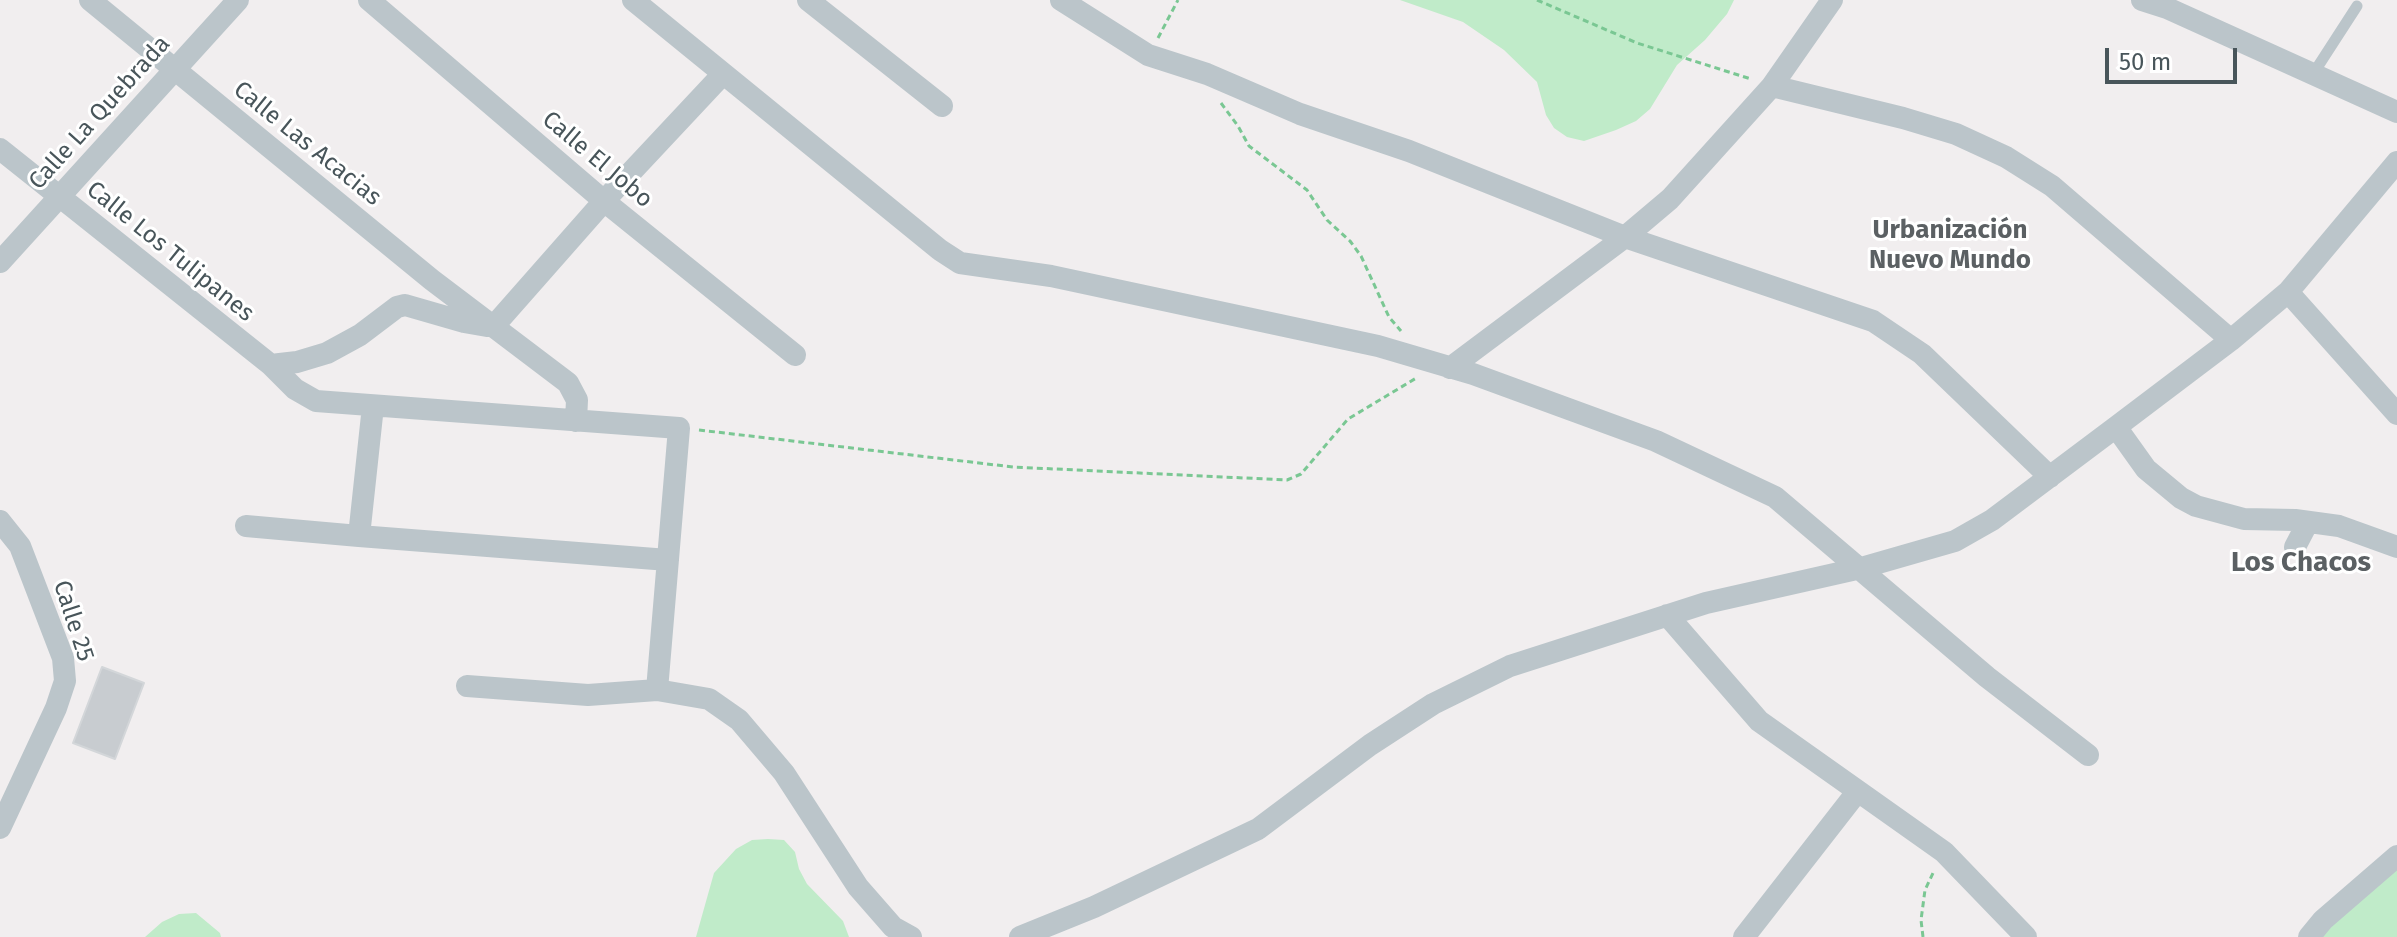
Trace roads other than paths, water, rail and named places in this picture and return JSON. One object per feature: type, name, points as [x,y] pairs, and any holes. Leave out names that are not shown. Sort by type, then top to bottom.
[{"type":"street","name":"Calle Las Acacias","points":[[90,0],[432,280],[568,383],[577,400],[576,421]]},
{"type":"street","name":"Calle La Quebrada","points":[[0,262],[238,0]]},
{"type":"street","name":"Calle El Jobo","points":[[369,0],[604,201],[795,355]]},
{"type":"street","points":[[633,0],[722,75],[960,263],[1067,279],[1378,346],[1473,374],[1656,441],[1775,497],[1987,677],[2088,755]]},
{"type":"street","points":[[808,0],[835,8],[942,106]]},
{"type":"street","points":[[1061,0],[1148,55],[1207,74],[1300,114],[1409,151],[1625,237],[1873,321],[1922,354],[2050,477]]},
{"type":"street","points":[[1444,366],[1625,237],[1670,199],[1772,86],[1832,0]]},
{"type":"street","points":[[2142,0],[2167,8],[2397,112]]},
{"type":"street","points":[[271,365],[297,362],[327,353],[360,335],[397,307],[405,305],[493,327],[604,201],[722,75]]},
{"type":"street","points":[[1772,86],[1956,134],[2006,157],[2052,186],[2231,340]]},
{"type":"street","name":"Calle Los Tulipanes","points":[[0,149],[271,365],[295,389],[316,401],[679,428],[668,560]]},
{"type":"street","points":[[1020,937],[1094,907],[1258,829],[1370,745],[1433,704],[1510,666],[1706,603],[1861,568],[1955,541],[1992,520],[2050,477],[2231,340],[2288,292],[2397,162]]},
{"type":"street","points":[[2288,292],[2397,414]]},
{"type":"street","points":[[359,536],[373,406]]},
{"type":"street","points":[[2116,427],[2146,469],[2181,498],[2196,506],[2244,519],[2339,526],[2397,547]]},
{"type":"street","name":"Calle 25","points":[[0,521],[20,546],[63,658],[65,681],[56,708],[0,828]]},
{"type":"street","points":[[2295,547],[2308,522]]},
{"type":"street","points":[[246,526],[668,560],[657,690]]},
{"type":"street","points":[[1667,615],[1759,721],[1944,852],[2026,937]]},
{"type":"street","points":[[467,686],[588,695],[657,690],[709,699],[739,720],[784,773],[858,887],[899,934]]},
{"type":"street","points":[[1744,937],[1857,792]]},
{"type":"street","points":[[2309,937],[2323,920],[2397,856]]},
{"type":"lane","points":[[2313,74],[2357,6]]},
{"type":"district","name":"Urbanización Nuevo Mundo","points":[[1950,246]]},
{"type":"district","name":"Los Chacos","points":[[2301,563]]}]
